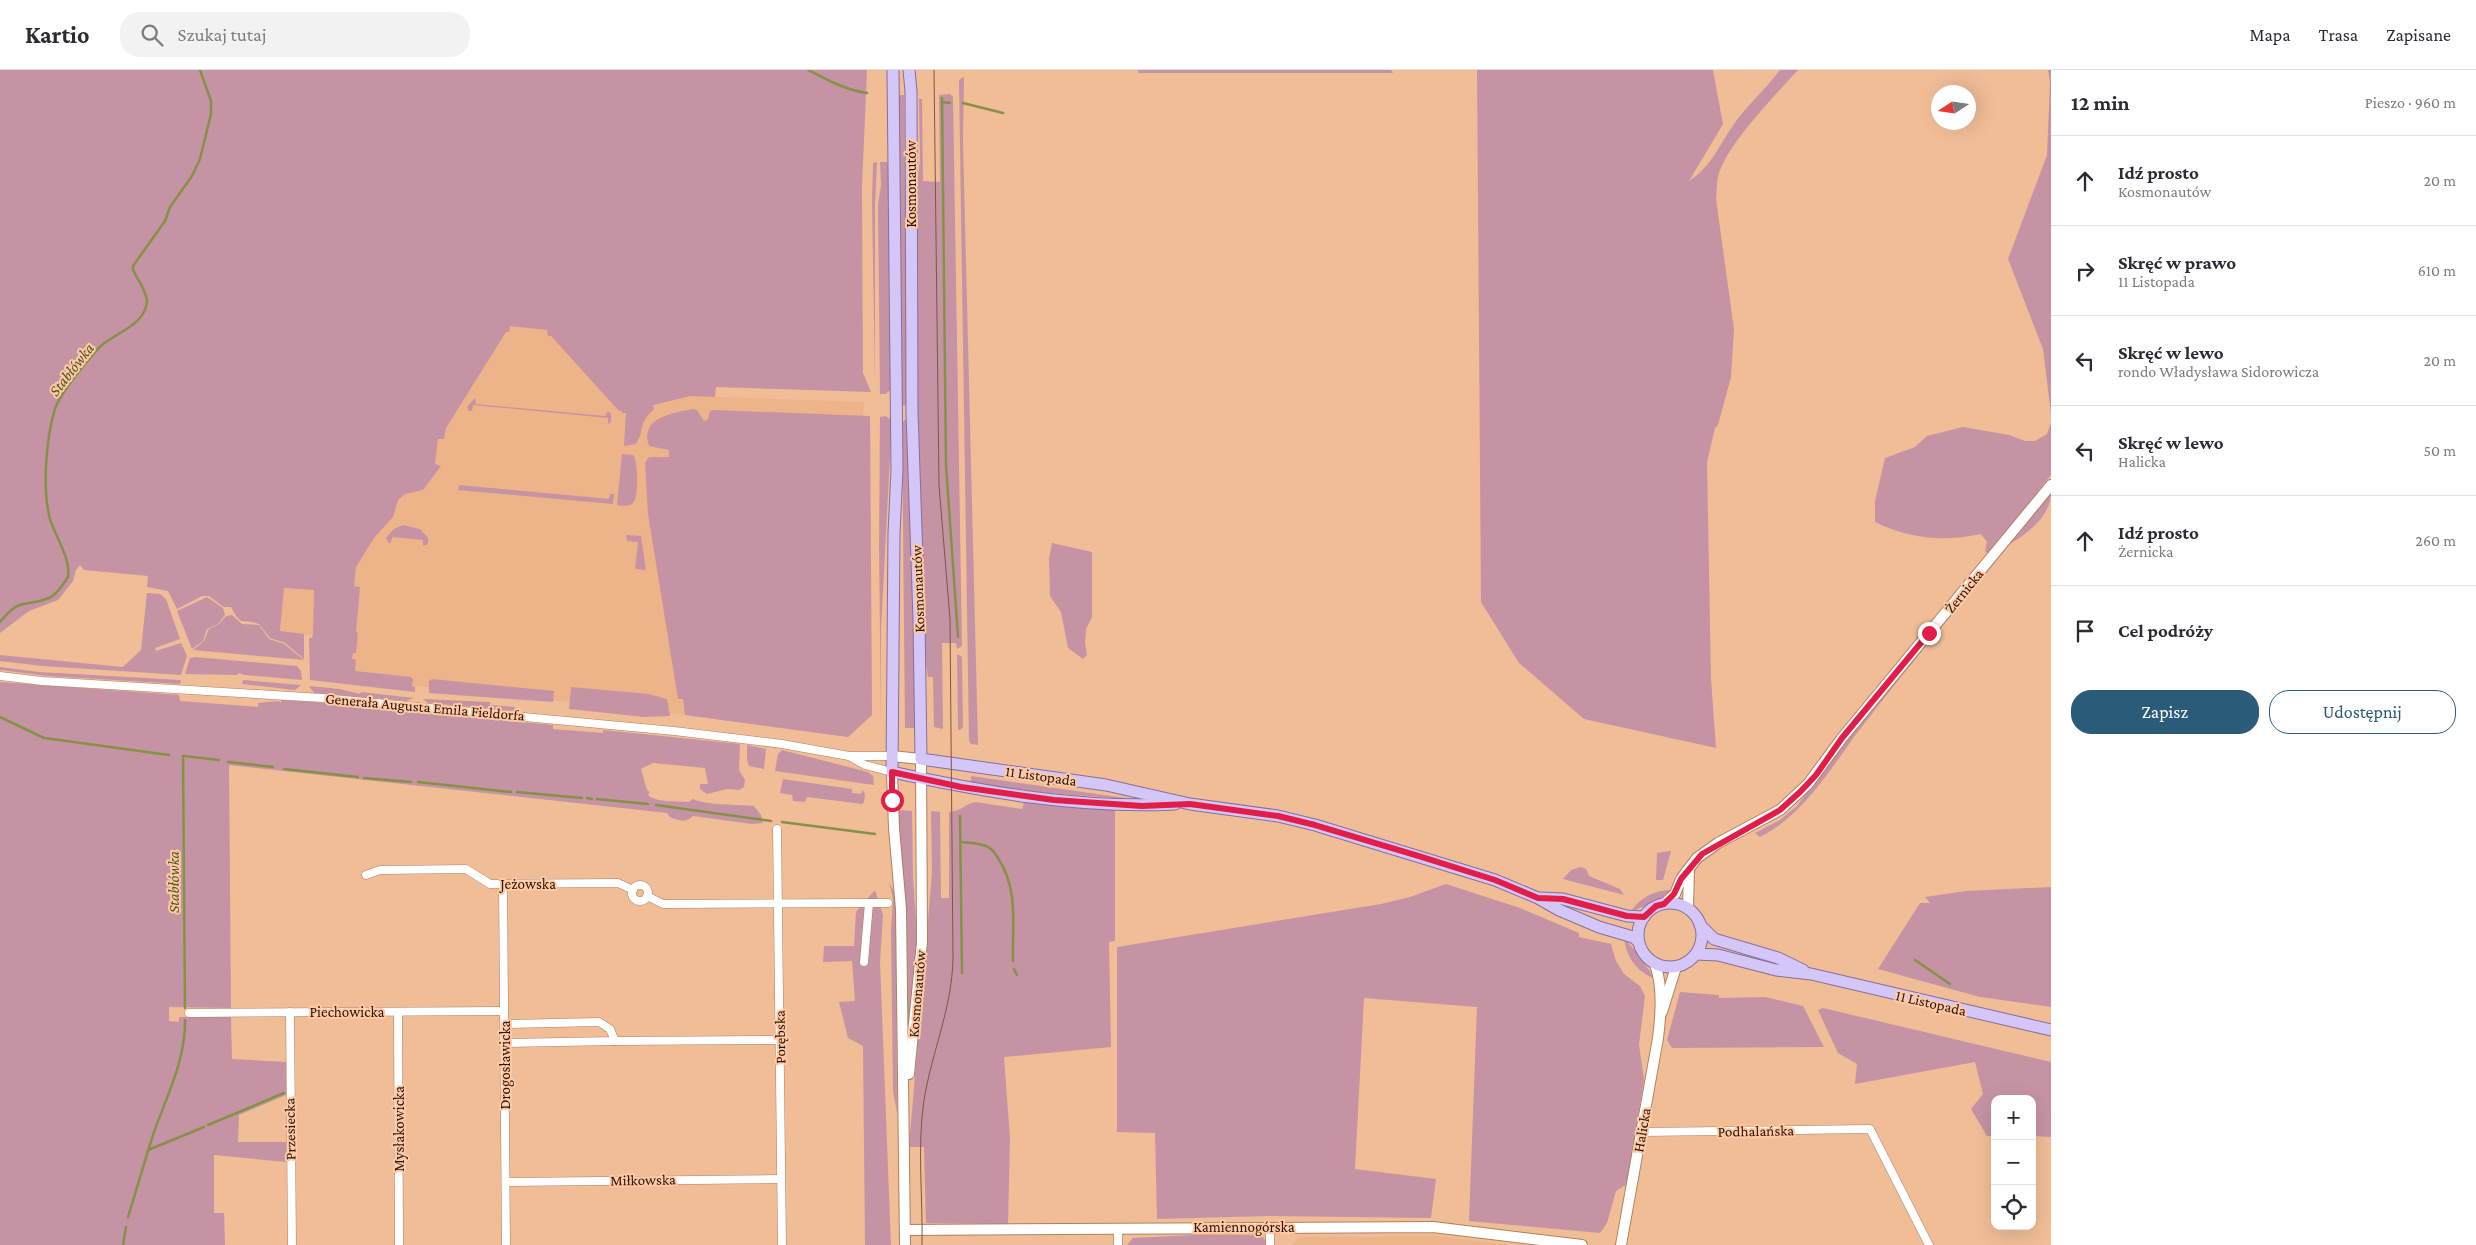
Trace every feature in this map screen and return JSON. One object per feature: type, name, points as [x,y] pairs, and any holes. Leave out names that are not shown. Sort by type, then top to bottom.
[{"type":"main road","name":"Kosmonautów","points":[[892,772],[894,533],[897,470],[893,70]]},
{"type":"main road","name":"Kosmonautów","points":[[909,70],[911,91],[912,412],[919,618],[921,759]]},
{"type":"main road","name":"11 Listopada","points":[[921,759],[1106,785],[1190,804],[1278,816],[1315,825],[1495,880],[1599,927],[1633,936],[1638,941]]},
{"type":"main road","name":"11 Listopada","points":[[892,772],[961,787],[1054,800],[1142,806],[1190,804]]},
{"type":"main road","name":"11 Listopada","points":[[1538,898],[1563,899],[1627,916],[1644,917]]},
{"type":"main road","points":[[1674,903],[1688,909],[1700,924],[1702,936],[1696,954],[1691,960],[1676,967],[1655,964],[1644,955],[1638,941],[1638,928],[1644,917],[1656,906],[1664,904],[1674,903]]},
{"type":"main road","name":"11 Listopada","points":[[1700,924],[1714,938],[1778,958],[1811,974]]},
{"type":"main road","name":"11 Listopada","points":[[1696,954],[1718,955],[1776,970],[1811,974],[2051,1030]]},
{"type":"street","name":"Żernicka","points":[[1689,869],[1702,854],[1780,810],[1808,784],[1842,738],[2051,485]]},
{"type":"street","name":"Generała Augusta Emila Fieldorfa","points":[[0,676],[42,681],[322,698],[747,740],[849,756],[891,756]]},
{"type":"street","name":"Generała Augusta Emila Fieldorfa","points":[[849,756],[865,765],[892,772]]},
{"type":"street","name":"11 Listopada","points":[[891,756],[921,759]]},
{"type":"street","name":"Kosmonautów","points":[[904,1108],[914,1040],[922,942],[921,759]]},
{"type":"street","name":"Kosmonautów","points":[[892,772],[894,828],[901,909],[905,1245]]},
{"type":"street","name":"Porębska","points":[[777,829],[782,1245]]},
{"type":"street","name":"Jeżowska","points":[[366,875],[380,870],[466,869],[490,884],[618,883],[633,890],[636,886],[643,886],[648,892],[647,896],[663,904],[888,903]]},
{"type":"street","points":[[1664,904],[1674,894],[1681,879],[1689,869]]},
{"type":"street","points":[[1688,909],[1689,869]]},
{"type":"street","name":"Drogosławicka","points":[[503,884],[506,1245]]},
{"type":"street","points":[[864,962],[869,903]]},
{"type":"street","name":"Halicka","points":[[1621,1245],[1642,1132],[1660,1015],[1660,982],[1655,964]]},
{"type":"street","name":"Halicka","points":[[1660,1015],[1676,967]]},
{"type":"street","name":"Piechowicka","points":[[189,1014],[504,1011]]},
{"type":"street","name":"Przesiecka","points":[[290,1012],[292,1245]]},
{"type":"street","name":"Mysłakowicka","points":[[398,1012],[399,1245]]},
{"type":"street","points":[[504,1024],[599,1022],[605,1024],[610,1029],[615,1041]]},
{"type":"street","points":[[505,1042],[780,1040]]},
{"type":"street","name":"Podhalańska","points":[[1642,1132],[1870,1129],[1929,1245]]},
{"type":"street","name":"Miłkowska","points":[[506,1182],[781,1179]]},
{"type":"street","points":[[1270,1227],[1270,1245]]},
{"type":"street","name":"Kamiennogórska","points":[[905,1230],[1433,1227],[1582,1245]]},
{"type":"street","points":[[1118,1228],[1118,1245]]},
{"type":"shaded area","points":[[0,70],[867,70],[862,187],[863,373],[871,392],[716,387],[715,397],[691,396],[653,405],[654,409],[645,419],[636,444],[624,446],[626,413],[622,413],[621,410],[619,411],[551,336],[548,336],[547,330],[510,326],[509,332],[506,332],[446,428],[444,439],[438,439],[435,464],[441,466],[423,490],[405,494],[398,500],[393,517],[374,538],[356,567],[354,586],[360,587],[356,653],[353,653],[352,659],[356,660],[355,671],[411,677],[415,692],[310,680],[309,638],[312,638],[313,634],[314,590],[284,588],[280,631],[304,634],[304,659],[285,643],[270,638],[259,624],[240,620],[231,607],[224,607],[209,596],[202,596],[177,609],[168,591],[147,587],[148,576],[84,570],[80,565],[76,570],[73,581],[58,600],[29,611],[0,633]]},
{"type":"shaded area","points":[[1138,70],[1391,70],[1393,73],[1138,73]]},
{"type":"shaded area","points":[[1477,70],[1713,70],[1723,124],[1689,181],[1709,163],[1737,119],[1780,70],[1798,70],[1756,117],[1735,144],[1721,168],[1717,183],[1716,199],[1734,329],[1731,377],[1718,425],[1715,428],[1707,462],[1711,679],[1716,748],[1584,719],[1519,663],[1481,602]]},
{"type":"shaded area","points":[[2048,70],[2051,70],[2051,414],[2043,349],[2008,259],[2047,155],[2050,82]]},
{"type":"shaded area","points":[[964,77],[963,142],[978,745],[971,744],[969,741],[959,80]]},
{"type":"shaded area","points":[[950,94],[953,97],[962,646],[957,649],[956,643],[942,643],[943,729],[934,727],[933,677],[928,677],[925,658],[919,528],[915,201],[920,160],[919,99],[922,99],[923,181],[940,182],[939,95]]},
{"type":"shaded area","points":[[898,95],[904,95],[907,402],[904,406],[901,402]]},
{"type":"shaded area","points":[[877,162],[875,205],[875,379],[872,203],[873,163]]},
{"type":"shaded area","points":[[880,162],[887,162],[889,169],[891,389],[886,394],[880,394],[878,205],[881,185]]},
{"type":"shaded area","points":[[522,301],[626,411],[691,396],[864,402],[863,416],[870,416],[872,715],[848,737],[679,714],[349,679],[353,567]]},
{"type":"shaded area","points":[[475,398],[476,404],[605,416],[608,411],[611,414],[611,422],[608,424],[608,418],[473,405],[472,411],[469,411],[467,407]]},
{"type":"shaded area","points":[[693,409],[697,410],[704,421],[708,419],[710,411],[713,410],[870,416],[872,715],[848,737],[685,715],[683,699],[678,699],[648,514],[645,463],[649,457],[669,457],[669,450],[649,446],[647,436],[649,429],[654,423],[668,415]]},
{"type":"shaded area","points":[[886,416],[891,420],[891,437],[881,630],[881,722],[880,417]]},
{"type":"shaded area","points":[[905,419],[908,423],[916,728],[905,728],[902,424]]},
{"type":"shaded area","points":[[2051,423],[2051,475],[1988,554],[1985,551],[1987,542],[1981,534],[1953,538],[1927,537],[1901,532],[1875,522],[1875,501],[1885,458],[1915,447],[1927,436],[1963,427],[2009,435],[2025,441],[2035,441],[2047,434]]},
{"type":"shaded area","points":[[622,454],[633,455],[637,471],[635,500],[626,506],[617,505]]},
{"type":"shaded area","points":[[459,485],[609,499],[610,494],[614,494],[613,504],[458,490]]},
{"type":"shaded area","points":[[2051,492],[2050,501],[2043,516],[2024,535],[2010,544],[1864,724],[1805,802],[1777,827],[1760,837],[1755,833],[1780,820],[1796,807],[1848,738]]},
{"type":"shaded area","points":[[403,525],[420,529],[428,538],[428,544],[423,546],[423,540],[392,537],[391,543],[388,542],[386,538],[394,529]]},
{"type":"shaded area","points":[[626,535],[641,536],[646,570],[635,569],[638,542],[627,541]]},
{"type":"shaded area","points":[[1052,543],[1092,552],[1092,617],[1086,629],[1085,643],[1087,655],[1083,659],[1068,648],[1061,612],[1050,596],[1049,558]]},
{"type":"shaded area","points":[[284,588],[314,590],[313,635],[280,632]]},
{"type":"shaded area","points":[[147,593],[160,594],[166,599],[180,639],[155,648],[156,651],[181,643],[187,656],[181,675],[43,666],[0,661],[0,655],[123,667],[141,650]]},
{"type":"shaded area","points":[[207,597],[223,608],[225,615],[218,624],[207,629],[203,641],[192,649],[177,611]]},
{"type":"shaded area","points":[[232,615],[242,624],[259,625],[269,639],[284,644],[304,660],[193,650],[204,641],[209,629],[219,624],[226,616]]},
{"type":"shaded area","points":[[957,654],[962,657],[963,727],[960,730],[958,730]]},
{"type":"shaded area","points":[[190,658],[297,666],[301,671],[302,680],[239,673],[237,675],[185,674]]},
{"type":"shaded area","points":[[0,667],[39,672],[181,680],[180,684],[48,676],[0,670]]},
{"type":"shaded area","points":[[432,679],[554,691],[553,702],[429,693],[429,681]]},
{"type":"shaded area","points":[[243,680],[301,685],[295,690],[242,684]]},
{"type":"shaded area","points":[[0,682],[179,695],[180,701],[258,707],[258,703],[279,701],[281,703],[281,700],[313,702],[553,725],[553,729],[603,733],[603,730],[740,744],[739,770],[745,780],[744,787],[739,790],[727,789],[707,794],[700,789],[700,784],[708,784],[705,768],[653,763],[641,769],[647,790],[650,792],[648,795],[652,798],[667,801],[689,802],[693,799],[714,804],[754,806],[761,815],[763,823],[752,824],[693,816],[688,820],[682,821],[670,817],[667,813],[229,765],[231,1008],[169,1007],[169,1021],[179,1022],[179,1017],[231,1017],[232,1059],[286,1062],[286,1095],[239,1115],[238,1142],[286,1142],[286,1162],[214,1155],[214,1213],[224,1213],[225,1245],[0,1245]]},
{"type":"shaded area","points":[[309,686],[340,689],[360,694],[361,692],[414,698],[406,701],[314,693]]},
{"type":"shaded area","points":[[571,687],[649,694],[667,699],[670,716],[644,717],[569,709]]},
{"type":"shaded area","points":[[423,699],[490,702],[490,705],[515,707],[515,711],[428,703]]},
{"type":"shaded area","points":[[747,745],[766,749],[764,769],[749,766]]},
{"type":"shaded area","points":[[782,750],[868,772],[873,776],[874,785],[775,771],[778,754]]},
{"type":"shaded area","points":[[971,776],[1139,800],[1048,793],[971,783]]},
{"type":"shaded area","points":[[783,779],[852,789],[852,793],[861,794],[863,790],[865,794],[864,802],[862,804],[807,797],[805,802],[793,801],[792,795],[780,793]]},
{"type":"shaded area","points":[[976,802],[1022,809],[1024,803],[1030,803],[1115,810],[1115,941],[1109,942],[1111,1047],[1004,1057],[1010,1138],[1008,1224],[926,1223],[924,1147],[909,1147],[932,873],[931,811],[940,812],[941,898],[949,898],[949,812]]},
{"type":"shaded area","points":[[898,810],[912,811],[913,878],[917,936],[908,1038],[907,931]]},
{"type":"shaded area","points":[[1671,851],[1663,880],[1656,880],[1657,853]]},
{"type":"shaded area","points":[[1581,867],[1586,869],[1589,876],[1620,889],[1624,895],[1563,879],[1571,870]]},
{"type":"shaded area","points":[[889,882],[894,892],[896,906],[897,1113],[893,1091],[891,931],[893,899]]},
{"type":"shaded area","points":[[1446,884],[1520,908],[1579,933],[1579,937],[1611,944],[1616,961],[1624,974],[1640,986],[1645,996],[1639,1045],[1644,1079],[1627,1184],[1616,1191],[1607,1223],[1600,1233],[1469,1221],[1477,1007],[1364,998],[1355,1169],[1436,1179],[1431,1218],[1269,1216],[1157,1219],[1155,1133],[1117,1132],[1117,947],[1381,904],[1410,897]]},
{"type":"shaded area","points":[[2051,887],[2051,1007],[1980,997],[1878,969],[1920,903],[1930,903],[1925,897],[1966,891]]},
{"type":"shaded area","points":[[875,890],[883,915],[880,962],[891,1245],[865,1245],[863,1046],[848,1038],[839,1002],[855,1001],[852,961],[823,962],[824,946],[854,946],[856,912]]},
{"type":"shaded area","points":[[1672,890],[1653,902],[1631,911],[1649,895],[1660,891]]},
{"type":"shaded area","points":[[1624,938],[1655,979],[1643,972],[1634,963],[1627,951]]},
{"type":"shaded area","points":[[1680,992],[1719,995],[1719,998],[1765,997],[1803,1006],[1824,1047],[1672,1048],[1667,1040]]},
{"type":"shaded area","points":[[1823,1008],[2051,1062],[2051,1137],[2036,1136],[2036,1095],[1991,1095],[1991,1136],[1987,1136],[1971,1109],[1983,1094],[1975,1062],[1855,1084],[1857,1064],[1838,1053],[1818,1010]]},
{"type":"shaded area","points":[[1193,1235],[1261,1235],[1266,1241],[1266,1245],[1127,1245],[1133,1238]]},
{"type":"shaded area","points":[[1436,1236],[1511,1245],[1292,1245],[1300,1237]]},
{"type":"waterway","name":"Stabłówka","points":[[0,622],[18,606],[49,598],[60,589],[68,577],[67,562],[52,526],[46,494],[47,449],[55,409],[62,394],[91,357],[102,345],[136,322],[142,316],[145,309],[147,297],[133,270],[133,266],[165,221],[170,207],[192,176],[200,159],[211,114],[211,101],[200,70]]},
{"type":"waterway","points":[[808,70],[844,87],[867,93]]},
{"type":"waterway","points":[[942,98],[946,465],[958,637]]},
{"type":"waterway","points":[[942,102],[950,103]]},
{"type":"waterway","points":[[963,103],[1003,113]]},
{"type":"waterway","name":"Stabłówka","points":[[0,717],[44,738],[169,755]]},
{"type":"waterway","name":"Stabłówka","points":[[183,756],[185,1008]]},
{"type":"waterway","name":"Stabłówka","points":[[184,756],[219,760]]},
{"type":"waterway","points":[[228,762],[273,767]]},
{"type":"waterway","points":[[284,769],[358,777]]},
{"type":"waterway","points":[[364,778],[411,782]]},
{"type":"waterway","points":[[418,782],[511,792]]},
{"type":"waterway","points":[[517,792],[582,798]]},
{"type":"waterway","points":[[587,798],[592,799]]},
{"type":"waterway","points":[[597,799],[648,804]]},
{"type":"waterway","points":[[656,805],[771,821]]},
{"type":"waterway","points":[[960,816],[962,973]]},
{"type":"waterway","points":[[782,822],[875,834]]},
{"type":"waterway","points":[[961,842],[990,848],[1005,870],[1012,895],[1013,961]]},
{"type":"waterway","points":[[1915,960],[1950,984]]},
{"type":"waterway","points":[[1014,969],[1017,975]]},
{"type":"waterway","name":"Stabłówka","points":[[128,1217],[154,1132],[179,1063],[185,1020]]},
{"type":"waterway","points":[[208,1125],[284,1093]]},
{"type":"waterway","points":[[148,1150],[204,1127]]},
{"type":"waterway","name":"Stabłówka","points":[[123,1245],[126,1227]]},
{"type":"tram line","points":[[922,1245],[922,1118],[924,1100],[949,995],[953,958],[950,619],[939,485],[934,70]]},
{"type":"route","points":[[892,800],[892,772],[961,787],[1054,800],[1142,806],[1190,804],[1278,816],[1419,856],[1495,880],[1538,898],[1563,899],[1627,916],[1644,917],[1649,910],[1664,904],[1674,894],[1681,879],[1693,862],[1702,854],[1718,843],[1780,810],[1800,792],[1816,775],[1842,738],[1929,633]]}]
